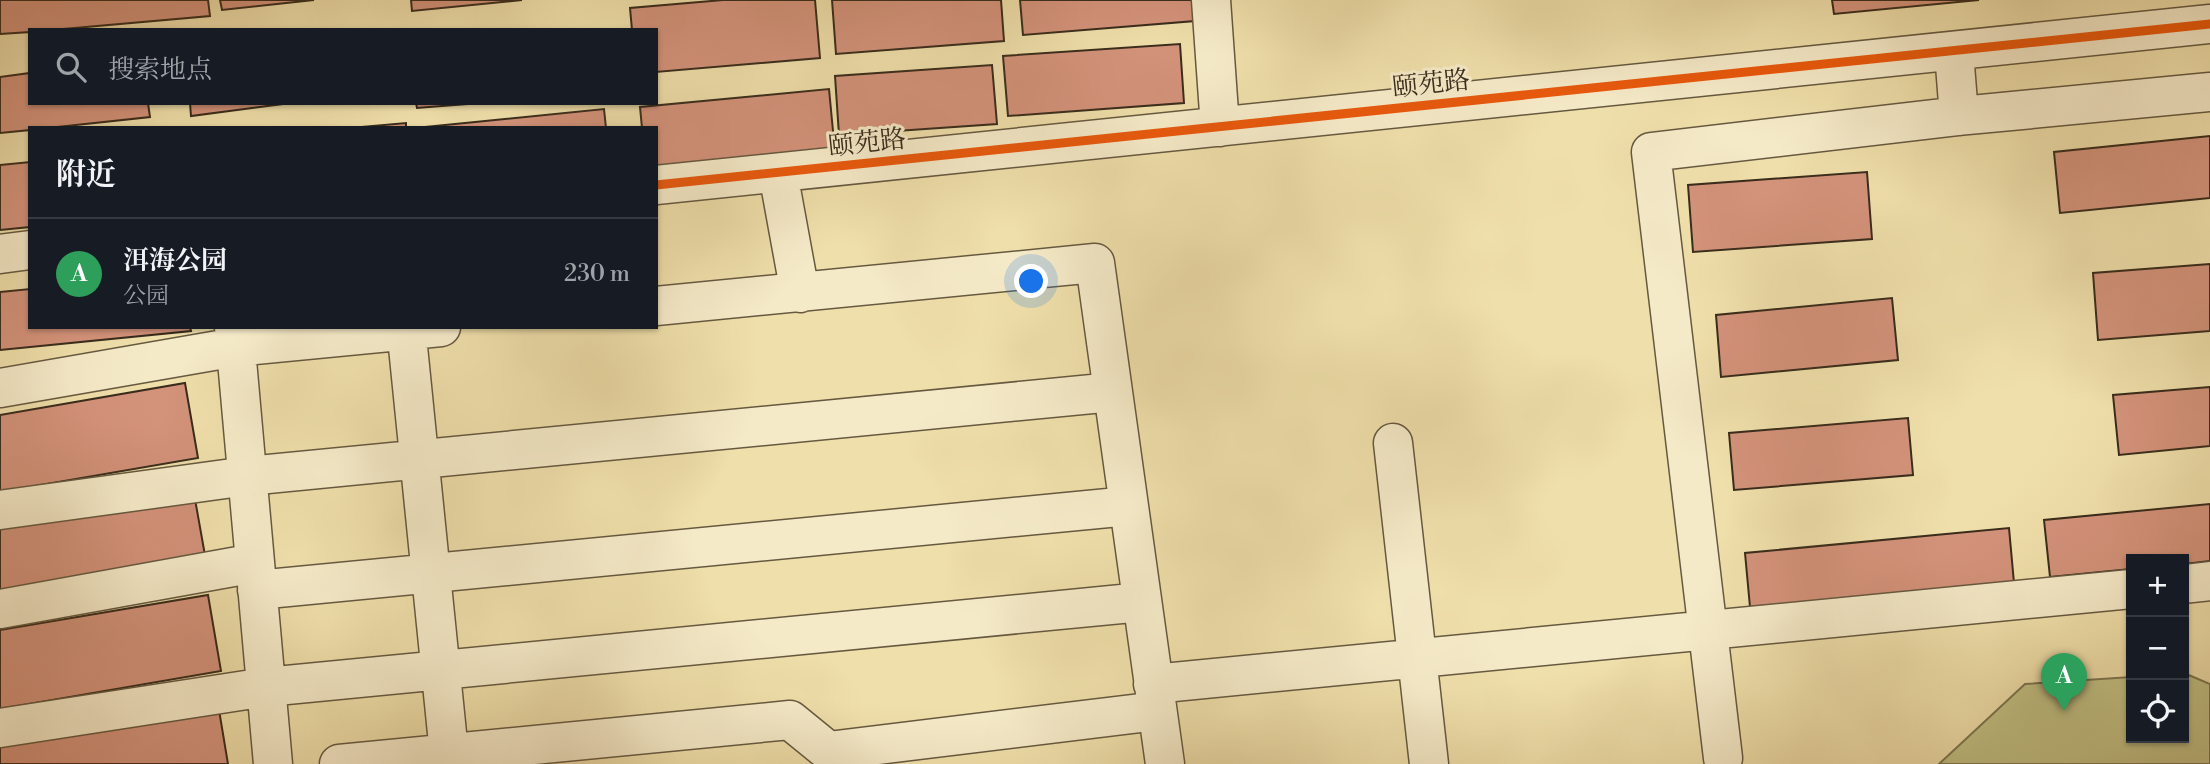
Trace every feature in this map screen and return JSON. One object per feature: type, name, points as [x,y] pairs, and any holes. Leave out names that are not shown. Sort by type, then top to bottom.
[{"type":"street","points":[[1211,0],[1220,127]]},
{"type":"street","name":"颐苑路","points":[[658,186],[2210,24]]},
{"type":"street","points":[[1954,52],[1959,116]]},
{"type":"street","points":[[1723,758],[1651,152],[1959,116],[2210,92]]},
{"type":"street","points":[[778,173],[800,292]]},
{"type":"street","points":[[0,254],[28,250]]},
{"type":"street","points":[[658,306],[1095,264],[1165,764]]},
{"type":"street","points":[[0,388],[235,337],[398,329]]},
{"type":"street","points":[[418,329],[419,459],[449,753]]},
{"type":"street","points":[[235,337],[273,764]]},
{"type":"street","points":[[0,510],[247,476],[1113,392]]},
{"type":"street","points":[[1393,443],[1429,764]]},
{"type":"street","points":[[0,609],[256,576],[431,573],[1129,506]]},
{"type":"street","points":[[2189,583],[2210,581]]},
{"type":"street","points":[[339,764],[790,720],[836,757],[1155,698],[1418,659],[2126,589]]},
{"type":"street","points":[[0,728],[266,687],[1142,602]]},
{"type":"shaded area","points":[[2189,675],[2210,684],[2210,764],[1939,764],[2025,684],[2126,677],[2126,743],[2189,743]]},
{"type":"building","points":[[0,0],[208,0],[210,16],[75,28],[28,28],[28,32],[0,34]]},
{"type":"building","points":[[220,0],[314,0],[222,10]]},
{"type":"building","points":[[411,0],[522,0],[412,11]]},
{"type":"building","points":[[723,0],[815,0],[820,58],[658,72],[658,28],[632,28],[630,8]]},
{"type":"building","points":[[832,0],[1001,0],[1004,41],[836,54]]},
{"type":"building","points":[[1020,0],[1193,0],[1195,21],[1023,35]]},
{"type":"building","points":[[1832,0],[1979,0],[1834,14]]},
{"type":"building","points":[[1180,44],[1184,103],[1008,116],[1003,56]]},
{"type":"building","points":[[992,65],[997,124],[839,135],[835,76]]},
{"type":"building","points":[[28,73],[28,105],[148,105],[150,117],[67,126],[28,126],[28,130],[0,133],[0,77]]},
{"type":"building","points":[[829,89],[835,152],[658,169],[658,126],[642,126],[640,107]]},
{"type":"building","points":[[190,105],[276,105],[191,116]]},
{"type":"building","points":[[416,105],[455,105],[417,108]]},
{"type":"building","points":[[604,109],[606,126],[435,126]]},
{"type":"building","points":[[406,123],[406,126],[372,126]]},
{"type":"building","points":[[2210,136],[2210,198],[2060,213],[2054,152]]},
{"type":"building","points":[[28,162],[28,227],[0,230],[0,165]]},
{"type":"building","points":[[1867,172],[1872,239],[1693,252],[1688,185]]},
{"type":"building","points":[[2210,264],[2210,331],[2098,340],[2093,273]]},
{"type":"building","points":[[28,289],[28,329],[191,331],[0,350],[0,292]]},
{"type":"building","points":[[1892,298],[1898,360],[1721,377],[1716,315]]},
{"type":"building","points":[[185,383],[198,458],[0,492],[0,415]]},
{"type":"building","points":[[2210,387],[2210,446],[2119,455],[2113,395]]},
{"type":"building","points":[[1908,418],[1913,475],[1734,490],[1729,433]]},
{"type":"building","points":[[193,488],[206,561],[0,596],[0,521]]},
{"type":"building","points":[[2210,504],[2210,561],[2189,563],[2189,554],[2126,554],[2126,569],[2050,577],[2044,520]]},
{"type":"building","points":[[2009,528],[2014,583],[1750,607],[1745,553]]},
{"type":"building","points":[[208,595],[221,671],[0,709],[0,630]]},
{"type":"building","points":[[218,704],[228,764],[0,764],[0,742]]},
{"type":"cycle path","points":[[658,185],[2210,24]]},
{"type":"place","name":"洱海公园","points":[[2064,711]]}]
